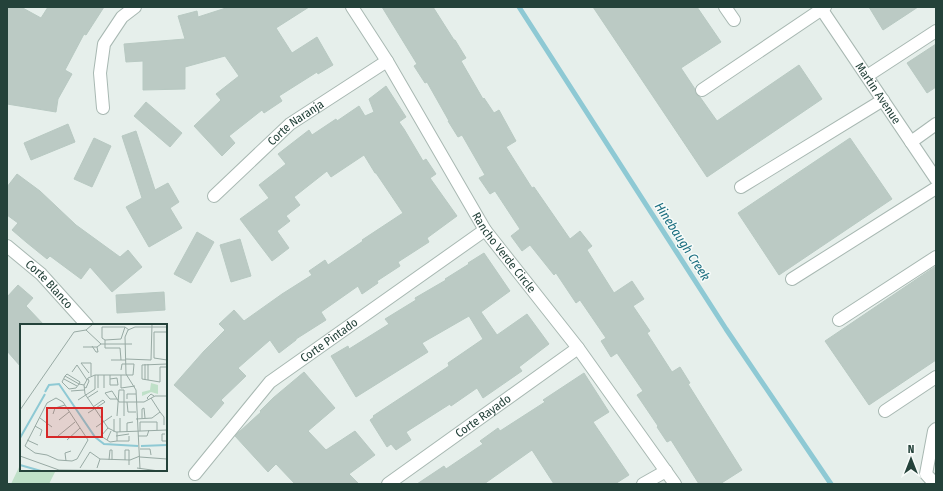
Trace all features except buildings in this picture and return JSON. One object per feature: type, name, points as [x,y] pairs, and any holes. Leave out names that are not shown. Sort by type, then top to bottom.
[{"type":"street","points":[[103,108],[100,73],[104,44],[122,17],[135,7]]},
{"type":"street","name":"Rancho Verde Circle","points":[[352,7],[387,61],[485,230],[578,348],[675,484]]},
{"type":"street","points":[[725,7],[734,20]]},
{"type":"street","points":[[702,90],[822,8]]},
{"type":"street","name":"Martin Avenue","points":[[822,8],[936,179]]},
{"type":"street","points":[[866,76],[936,31]]},
{"type":"street","name":"Corte Naranja","points":[[214,196],[290,124],[387,61]]},
{"type":"street","points":[[741,187],[883,100]]},
{"type":"street","points":[[911,142],[936,124]]},
{"type":"street","points":[[792,279],[936,188]]},
{"type":"street","name":"Corte Pintado","points":[[195,474],[270,382],[485,230]]},
{"type":"street","name":"Corte Blanco","points":[[7,246],[41,274],[86,324]]},
{"type":"street","points":[[839,320],[936,257]]},
{"type":"street","name":"Corte Rayado","points":[[388,484],[578,348]]},
{"type":"street","points":[[885,411],[936,377]]},
{"type":"street","points":[[935,484],[926,474],[934,431],[936,429]]},
{"type":"street","points":[[643,484],[666,471]]},
{"type":"green space","points":[[20,465],[20,471],[56,471],[49,484],[11,484]]},
{"type":"waterway","name":"Hinebaugh Creek","points":[[519,7],[726,329],[831,484]]}]
